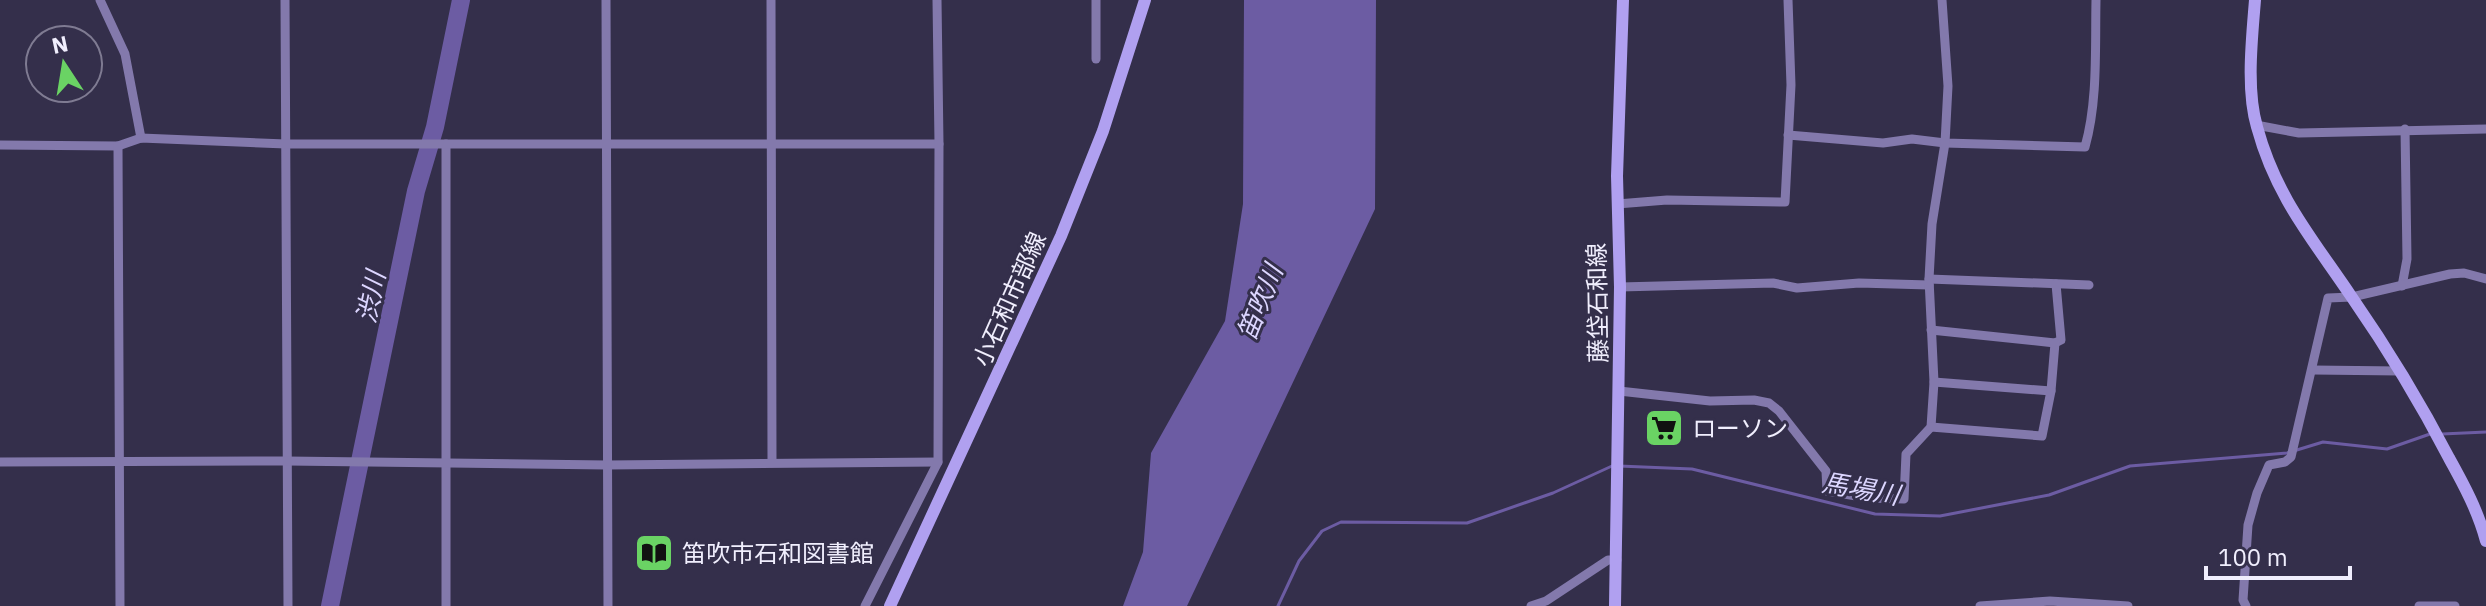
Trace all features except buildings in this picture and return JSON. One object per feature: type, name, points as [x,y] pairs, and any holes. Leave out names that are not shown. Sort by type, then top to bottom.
[{"type":"main road","name":"小石和市部線","points":[[890,606],[1061,236],[1103,131],[1145,0]]},
{"type":"main road","name":"藤垈石和線","points":[[1615,606],[1620,287],[1617,204],[1623,0]]},
{"type":"main road","points":[[2255,0],[2251,43],[2256,125],[2274,178],[2290,209],[2352,297],[2432,425],[2469,494],[2486,541]]},
{"type":"street","points":[[100,0],[125,54],[141,138]]},
{"type":"street","points":[[285,0],[288,606]]},
{"type":"street","points":[[606,0],[608,606]]},
{"type":"street","points":[[771,0],[772,462]]},
{"type":"street","points":[[865,606],[938,462],[937,0]]},
{"type":"street","points":[[1096,0],[1096,59]]},
{"type":"street","points":[[1617,204],[1667,200],[1785,202],[1791,85],[1788,0]]},
{"type":"street","points":[[1619,391],[1710,401],[1754,400],[1769,403],[1779,411],[1826,471],[1827,491],[1868,498],[1904,499],[1906,454],[1931,427],[1934,382],[1929,282],[1932,224],[1945,143],[1948,86],[1942,0]]},
{"type":"street","points":[[1788,135],[1883,143],[1912,139],[1945,143],[2085,147],[2094,73],[2096,0]]},
{"type":"street","points":[[2256,125],[2299,133],[2486,129]]},
{"type":"street","points":[[2402,286],[2407,259],[2405,129]]},
{"type":"street","points":[[0,145],[118,146],[141,138],[286,144],[939,144]]},
{"type":"street","points":[[442,144],[446,606]]},
{"type":"street","points":[[118,146],[120,606]]},
{"type":"street","points":[[2246,606],[2243,600],[2248,525],[2269,465],[2285,462],[2291,457],[2328,298],[2352,297],[2464,273],[2486,279]]},
{"type":"street","points":[[1620,287],[1773,283],[1797,288],[1929,282],[2089,285]]},
{"type":"street","points":[[1931,330],[2055,343],[2061,340],[2056,284]]},
{"type":"street","points":[[1931,427],[2042,436],[2051,391],[2055,343]]},
{"type":"street","points":[[2313,370],[2400,371]]},
{"type":"street","points":[[1934,382],[2051,391]]},
{"type":"street","points":[[0,462],[287,461],[607,465],[938,462]]},
{"type":"street","points":[[1531,606],[1546,601],[1608,560],[1617,560]]},
{"type":"street","points":[[1980,606],[2050,601],[2128,606]]},
{"type":"street","points":[[2419,606],[2455,606]]},
{"type":"water","name":"笛吹川","points":[[1244,0],[1376,0],[1375,209],[1187,606],[1123,606],[1143,552],[1151,453],[1225,321],[1243,204]]},
{"type":"waterway","name":"渋川","points":[[330,606],[416,191],[435,127],[461,0]]},
{"type":"waterway","name":"馬場川","points":[[2442,434],[2486,432]]},
{"type":"waterway","name":"馬場川","points":[[1619,466],[1692,469],[1875,514],[1940,516],[2049,495],[2130,466],[2287,453],[2323,442],[2387,449],[2430,434]]},
{"type":"waterway","name":"馬場川","points":[[1278,606],[1299,561],[1322,531],[1341,522],[1467,523],[1553,493],[1612,466]]},
{"type":"place","name":"ローソン","points":[[1664,428]]},
{"type":"place","name":"笛吹市石和図書館","points":[[654,553]]}]
